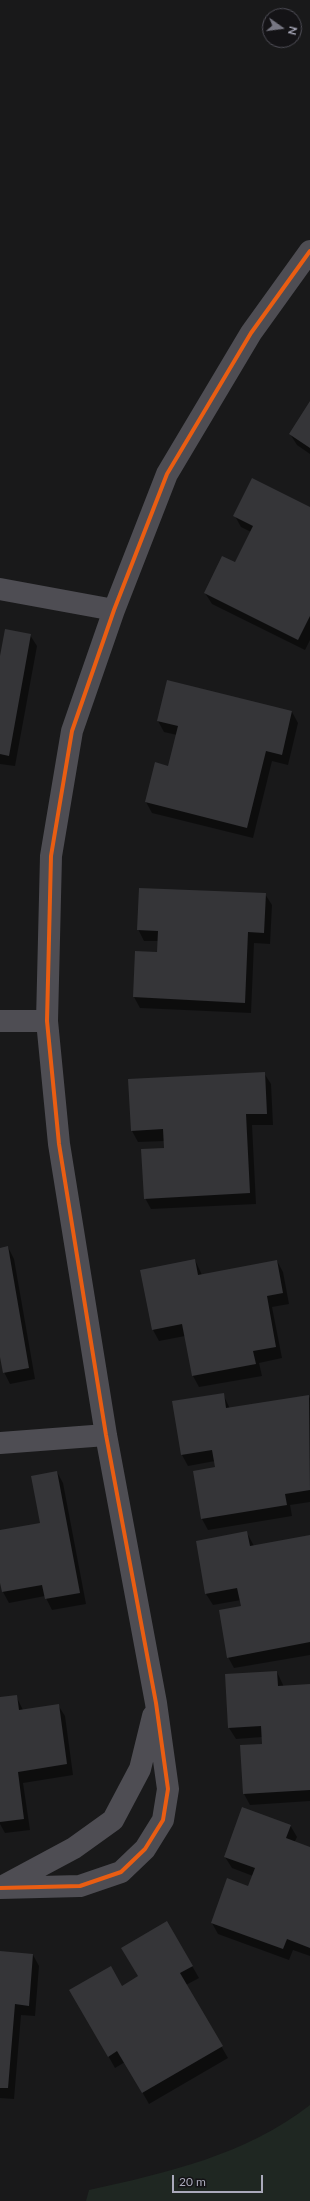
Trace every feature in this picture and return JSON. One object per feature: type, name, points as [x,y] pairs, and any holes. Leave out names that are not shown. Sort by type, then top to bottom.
[{"type":"street","points":[[0,1888],[80,1886],[121,1872],[145,1849],[163,1820],[168,1789],[156,1703],[106,1434],[59,1144],[47,1021],[51,856],[72,731],[114,610],[167,474],[251,333],[310,251]]},
{"type":"street","points":[[0,589],[114,610]]},
{"type":"street","points":[[0,1021],[47,1021]]},
{"type":"street","points":[[0,1443],[106,1434]]},
{"type":"street","points":[[0,1888],[74,1848],[113,1820],[140,1769],[156,1703]]},
{"type":"shaded area","points":[[310,2105],[310,2201],[86,2201],[89,2190],[176,2169],[232,2149],[259,2137]]},
{"type":"building","points":[[310,401],[310,448],[289,434]]},
{"type":"building","points":[[252,478],[310,507],[310,616],[298,640],[204,593],[222,556],[235,562],[253,526],[233,516]]},
{"type":"building","points":[[5,629],[31,634],[9,756],[0,754],[0,656]]},
{"type":"building","points":[[167,680],[292,711],[282,755],[266,751],[247,828],[145,802],[155,762],[168,766],[178,726],[157,721]]},
{"type":"building","points":[[139,888],[266,893],[264,933],[248,932],[245,1003],[133,997],[135,951],[157,952],[158,931],[137,930]]},
{"type":"building","points":[[265,1072],[267,1114],[246,1114],[250,1193],[144,1199],[141,1149],[164,1148],[163,1129],[131,1131],[128,1079]]},
{"type":"building","points":[[8,1246],[29,1368],[3,1373],[0,1357],[0,1248]]},
{"type":"building","points":[[195,1259],[198,1275],[277,1260],[283,1293],[267,1296],[276,1347],[253,1351],[256,1364],[192,1376],[182,1324],[152,1330],[140,1270]]},
{"type":"building","points":[[224,1393],[226,1408],[309,1395],[310,1490],[285,1494],[287,1505],[201,1519],[193,1471],[215,1467],[212,1450],[181,1455],[172,1401]]},
{"type":"building","points":[[57,1471],[80,1593],[45,1599],[42,1585],[2,1592],[0,1583],[0,1530],[40,1523],[31,1476]]},
{"type":"building","points":[[247,1531],[250,1546],[310,1535],[310,1642],[227,1658],[219,1610],[241,1606],[237,1588],[205,1594],[196,1541]]},
{"type":"building","points":[[277,1671],[278,1686],[310,1684],[310,1790],[243,1794],[240,1745],[262,1744],[261,1726],[228,1728],[225,1674]]},
{"type":"building","points":[[17,1695],[19,1710],[59,1704],[67,1764],[18,1772],[24,1819],[0,1822],[0,1697]]},
{"type":"building","points":[[242,1807],[291,1825],[286,1838],[310,1847],[310,1948],[287,1939],[283,1949],[211,1923],[227,1878],[248,1886],[255,1868],[224,1857]]},
{"type":"building","points":[[167,1921],[193,1966],[180,1973],[223,2046],[142,2093],[117,2051],[108,2057],[69,1990],[111,1966],[122,1986],[138,1976],[121,1948]]},
{"type":"building","points":[[0,1951],[33,1954],[29,2006],[15,2004],[8,2088],[0,2088]]},
{"type":"cycle path","points":[[0,1888],[80,1886],[121,1872],[145,1849],[163,1820],[168,1789],[156,1703],[106,1435],[59,1144],[47,1021],[51,856],[72,731],[114,610],[167,474],[251,333],[310,251]]}]
